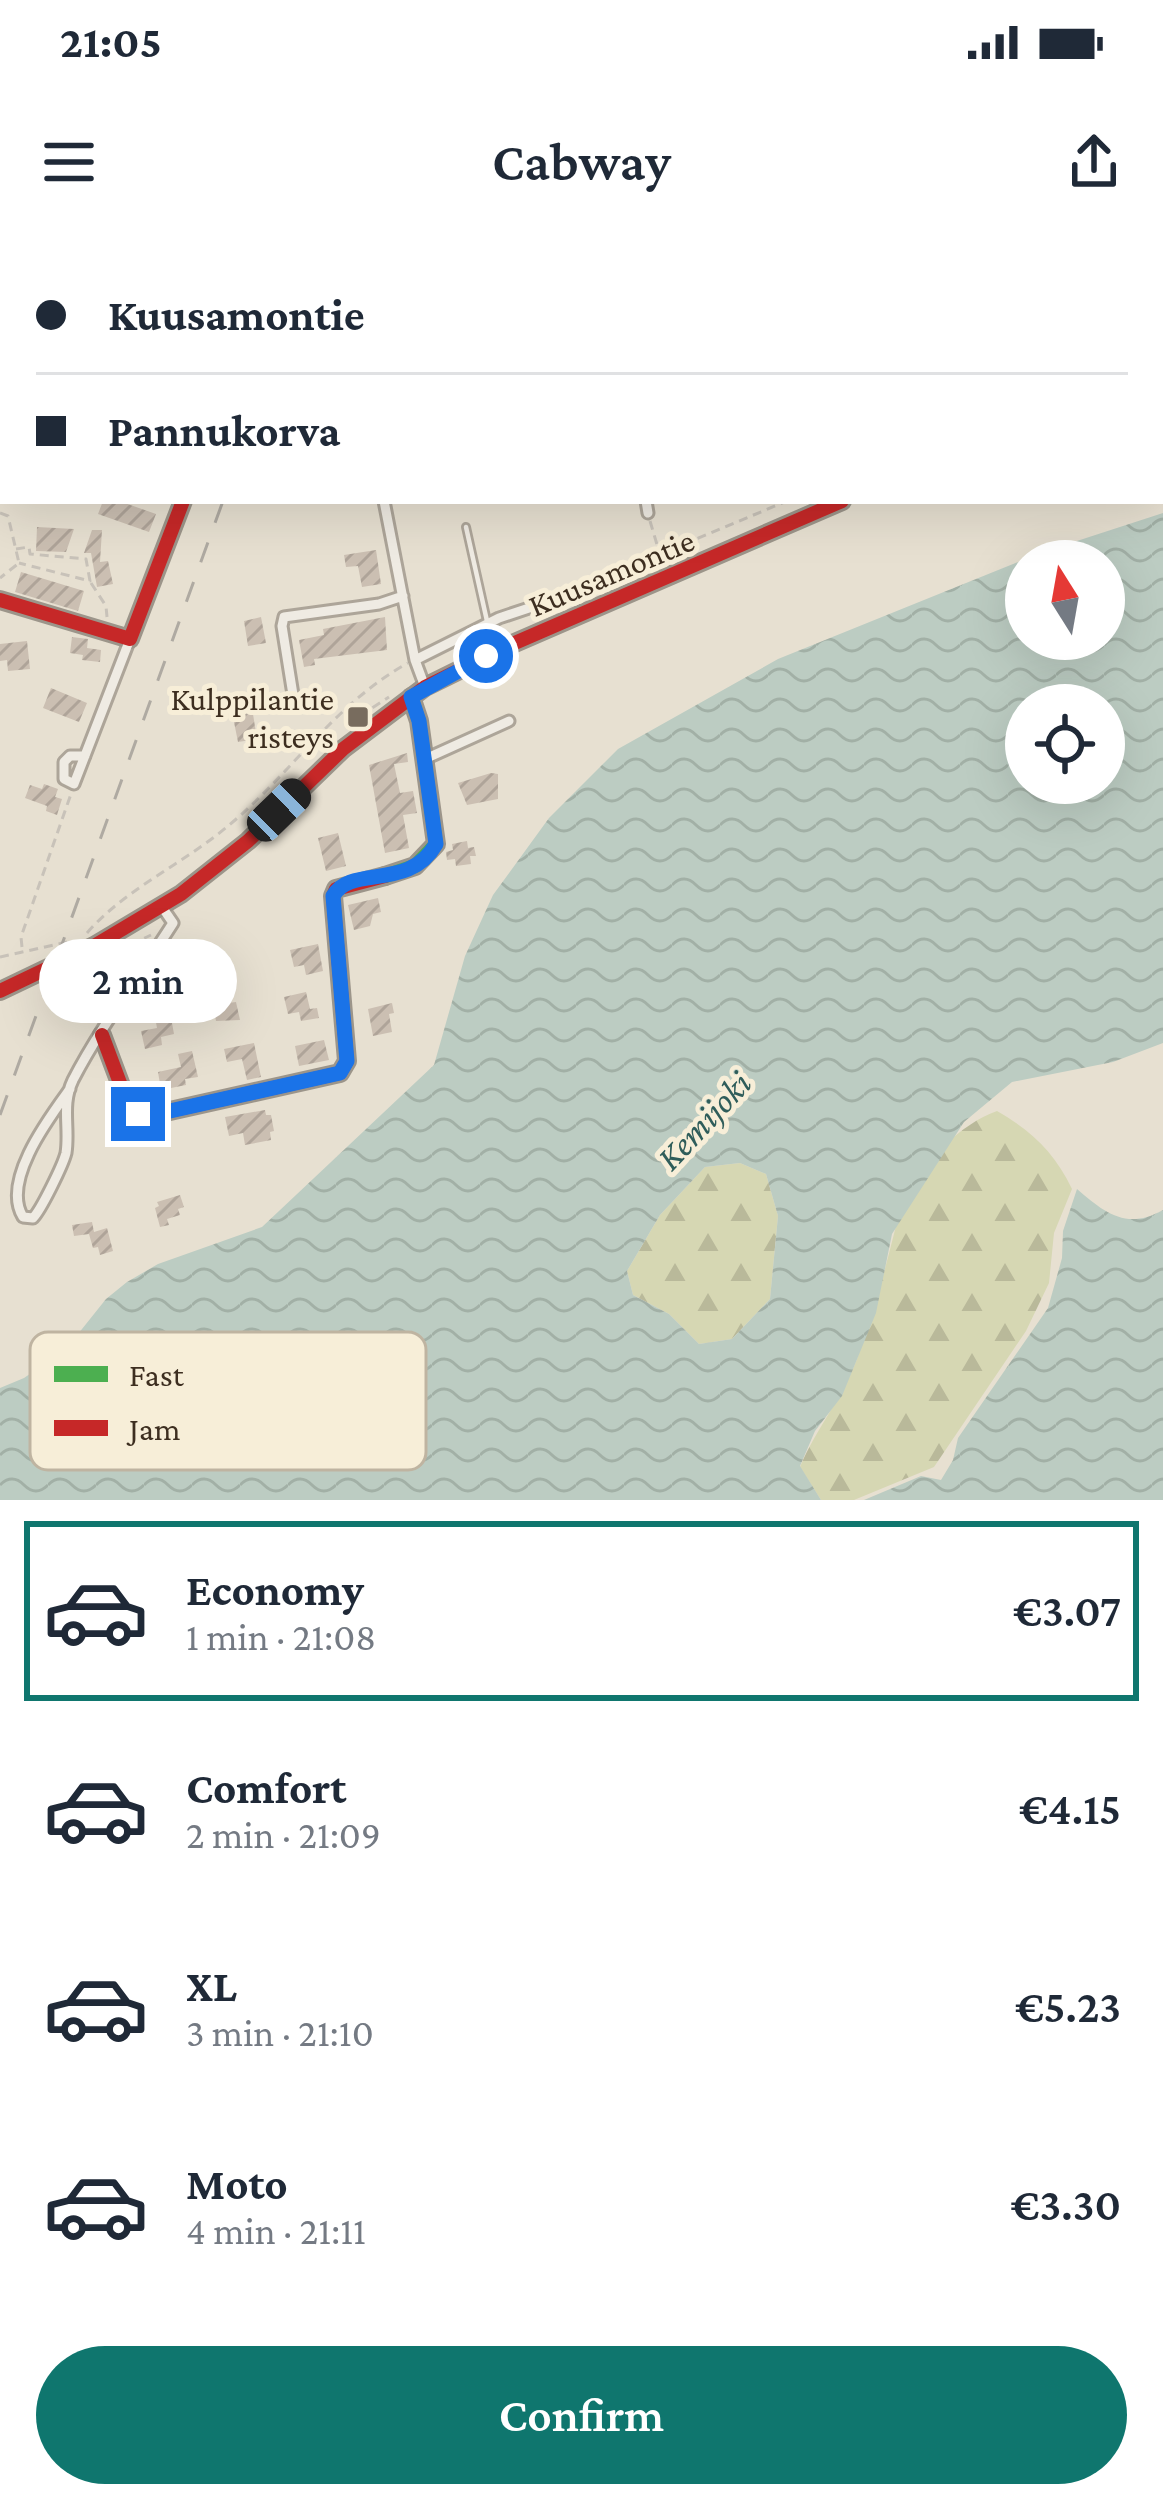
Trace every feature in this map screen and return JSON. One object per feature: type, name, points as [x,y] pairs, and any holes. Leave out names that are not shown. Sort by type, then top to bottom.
[{"type":"main road","points":[[0,600],[130,639],[182,504]]},
{"type":"main road","name":"Kuusamontie","points":[[0,991],[162,907],[248,841],[403,697],[510,645],[835,504]]},
{"type":"main road","points":[[102,1035],[124,1099],[138,1114],[152,1115],[340,1073],[347,1061],[333,896],[343,884],[414,870],[436,844],[425,759],[403,697]]},
{"type":"main road","name":"Kuusamontie","points":[[0,978],[62,960]]},
{"type":"street","points":[[385,504],[415,660],[425,687]]},
{"type":"street","points":[[294,701],[284,617],[379,604],[403,596]]},
{"type":"street","points":[[415,660],[541,604]]},
{"type":"street","points":[[85,756],[70,756],[64,762],[64,779],[74,784],[85,756],[130,639]]},
{"type":"street","points":[[425,759],[509,721]]},
{"type":"street","points":[[70,1089],[64,1121],[65,1156],[45,1192],[41,1210],[33,1218],[23,1217],[18,1197],[29,1152],[173,923],[162,907]]},
{"type":"lane","points":[[466,527],[488,624]]},
{"type":"path","points":[[623,580],[677,547],[780,504]]},
{"type":"path","points":[[647,507],[662,559]]},
{"type":"path","points":[[0,513],[8,516],[20,563]]},
{"type":"path","points":[[736,523],[741,534]]},
{"type":"path","points":[[16,548],[28,547],[30,554],[86,559],[90,581],[106,606],[104,631]]},
{"type":"path","points":[[0,578],[20,563]]},
{"type":"path","points":[[20,563],[90,581]]},
{"type":"path","points":[[541,604],[608,587]]},
{"type":"path","points":[[0,956],[73,941],[87,933],[112,906],[231,824],[347,706],[415,660]]},
{"type":"path","points":[[347,706],[358,717],[386,698],[403,697]]},
{"type":"path","points":[[22,950],[21,937],[74,784]]},
{"type":"green space","points":[[997,1111],[1041,1144],[1072,1189],[1054,1233],[1049,1283],[1026,1331],[934,1467],[854,1500],[821,1500],[800,1467],[857,1359],[903,1197],[944,1146]]},
{"type":"green space","points":[[740,1163],[766,1174],[778,1216],[770,1299],[732,1339],[699,1344],[669,1314],[633,1295],[627,1271],[660,1215],[705,1167]]},
{"type":"water","name":"Kemijoki","points":[[1163,513],[1163,1043],[1113,1062],[1012,1082],[964,1122],[892,1234],[876,1313],[842,1396],[815,1431],[800,1466],[821,1500],[0,1500],[0,1388],[30,1374],[30,1470],[426,1470],[426,1332],[80,1332],[106,1299],[158,1264],[262,1227],[434,1065],[465,956],[493,895],[549,818],[618,749],[778,659],[1005,567],[1005,660],[1125,660],[1125,540],[1080,540]],"holes":[[[740,1163],[766,1174],[778,1216],[770,1299],[732,1339],[699,1344],[669,1314],[633,1295],[627,1271],[660,1215],[705,1167]]]},
{"type":"water","points":[[1077,1189],[1106,1211],[1127,1219],[1163,1210],[1163,1500],[864,1500],[921,1476],[941,1480],[953,1460],[958,1438],[1048,1308],[1062,1258],[1063,1231]]},
{"type":"building","points":[[102,504],[128,504],[156,514],[149,532],[98,514]]},
{"type":"building","points":[[37,527],[74,529],[66,552],[36,551]]},
{"type":"building","points":[[92,530],[102,530],[100,562],[108,561],[113,584],[97,587],[91,553],[84,553]]},
{"type":"building","points":[[376,550],[381,584],[362,587],[358,566],[346,567],[344,555]]},
{"type":"building","points":[[21,572],[84,591],[78,611],[15,592]]},
{"type":"building","points":[[261,617],[266,643],[248,646],[244,621]]},
{"type":"building","points":[[385,617],[387,650],[314,659],[315,665],[304,667],[299,640],[324,635],[323,629]]},
{"type":"building","points":[[72,637],[88,639],[87,648],[101,650],[100,662],[70,653]]},
{"type":"building","points":[[27,641],[30,669],[8,671],[7,660],[0,661],[0,644]]},
{"type":"building","points":[[51,688],[87,703],[79,722],[43,708]]},
{"type":"building","points":[[252,708],[257,739],[238,742],[232,712]]},
{"type":"building","points":[[407,753],[408,762],[394,764],[400,793],[413,791],[417,813],[403,815],[409,848],[385,853],[369,765]]},
{"type":"building","points":[[498,774],[498,799],[467,805],[458,783]]},
{"type":"building","points":[[44,784],[58,789],[55,797],[62,799],[57,815],[25,798],[30,785],[42,789]]},
{"type":"building","points":[[338,833],[346,866],[326,871],[318,838]]},
{"type":"building","points":[[467,841],[476,856],[470,856],[471,864],[456,866],[455,859],[447,860],[452,844]]},
{"type":"building","points":[[378,898],[381,912],[373,914],[370,926],[354,930],[348,905]]},
{"type":"building","points":[[318,944],[323,971],[306,975],[304,965],[294,967],[290,950]]},
{"type":"building","points":[[205,962],[206,969],[226,965],[230,984],[209,989],[207,980],[197,982],[193,964]]},
{"type":"building","points":[[306,992],[310,1009],[317,1008],[319,1018],[301,1021],[299,1012],[288,1014],[284,997]]},
{"type":"building","points":[[181,997],[184,1009],[236,1002],[240,1020],[203,1016],[172,1023],[174,1034],[161,1037],[162,1045],[145,1049],[141,1031],[157,1028],[155,1017],[169,1014],[166,1000]]},
{"type":"building","points":[[392,1003],[392,1032],[373,1036],[368,1009]]},
{"type":"building","points":[[324,1040],[329,1060],[299,1066],[295,1046]]},
{"type":"building","points":[[254,1043],[261,1077],[247,1080],[242,1059],[227,1062],[224,1049]]},
{"type":"building","points":[[192,1051],[198,1077],[161,1090],[158,1072],[181,1067],[178,1054]]},
{"type":"building","points":[[265,1110],[271,1115],[271,1140],[245,1145],[243,1133],[229,1136],[225,1117]]},
{"type":"building","points":[[180,1195],[184,1207],[178,1209],[180,1215],[160,1227],[157,1202]]},
{"type":"building","points":[[92,1222],[94,1232],[107,1228],[113,1251],[100,1255],[89,1234],[74,1236],[72,1225]]},
{"type":"railway","points":[[0,1115],[222,504]]},
{"type":"traffic: fast","points":[[385,876],[415,866],[436,844],[419,721],[411,697]]},
{"type":"traffic: jam","points":[[0,600],[130,639],[182,504]]},
{"type":"traffic: jam","points":[[0,991],[94,946],[181,894],[248,841],[343,749],[425,687],[510,645],[835,504]]},
{"type":"traffic: jam","points":[[102,1035],[126,1099],[138,1114],[152,1115],[340,1073],[347,1061],[333,896],[336,889],[385,876]]},
{"type":"place","name":"Kulppilantie risteys","points":[[358,717]]},
{"type":"route","points":[[138,1114],[152,1115],[340,1073],[347,1061],[333,896],[343,884],[414,870],[427,860],[436,844],[419,721],[411,697],[486,656]]}]
